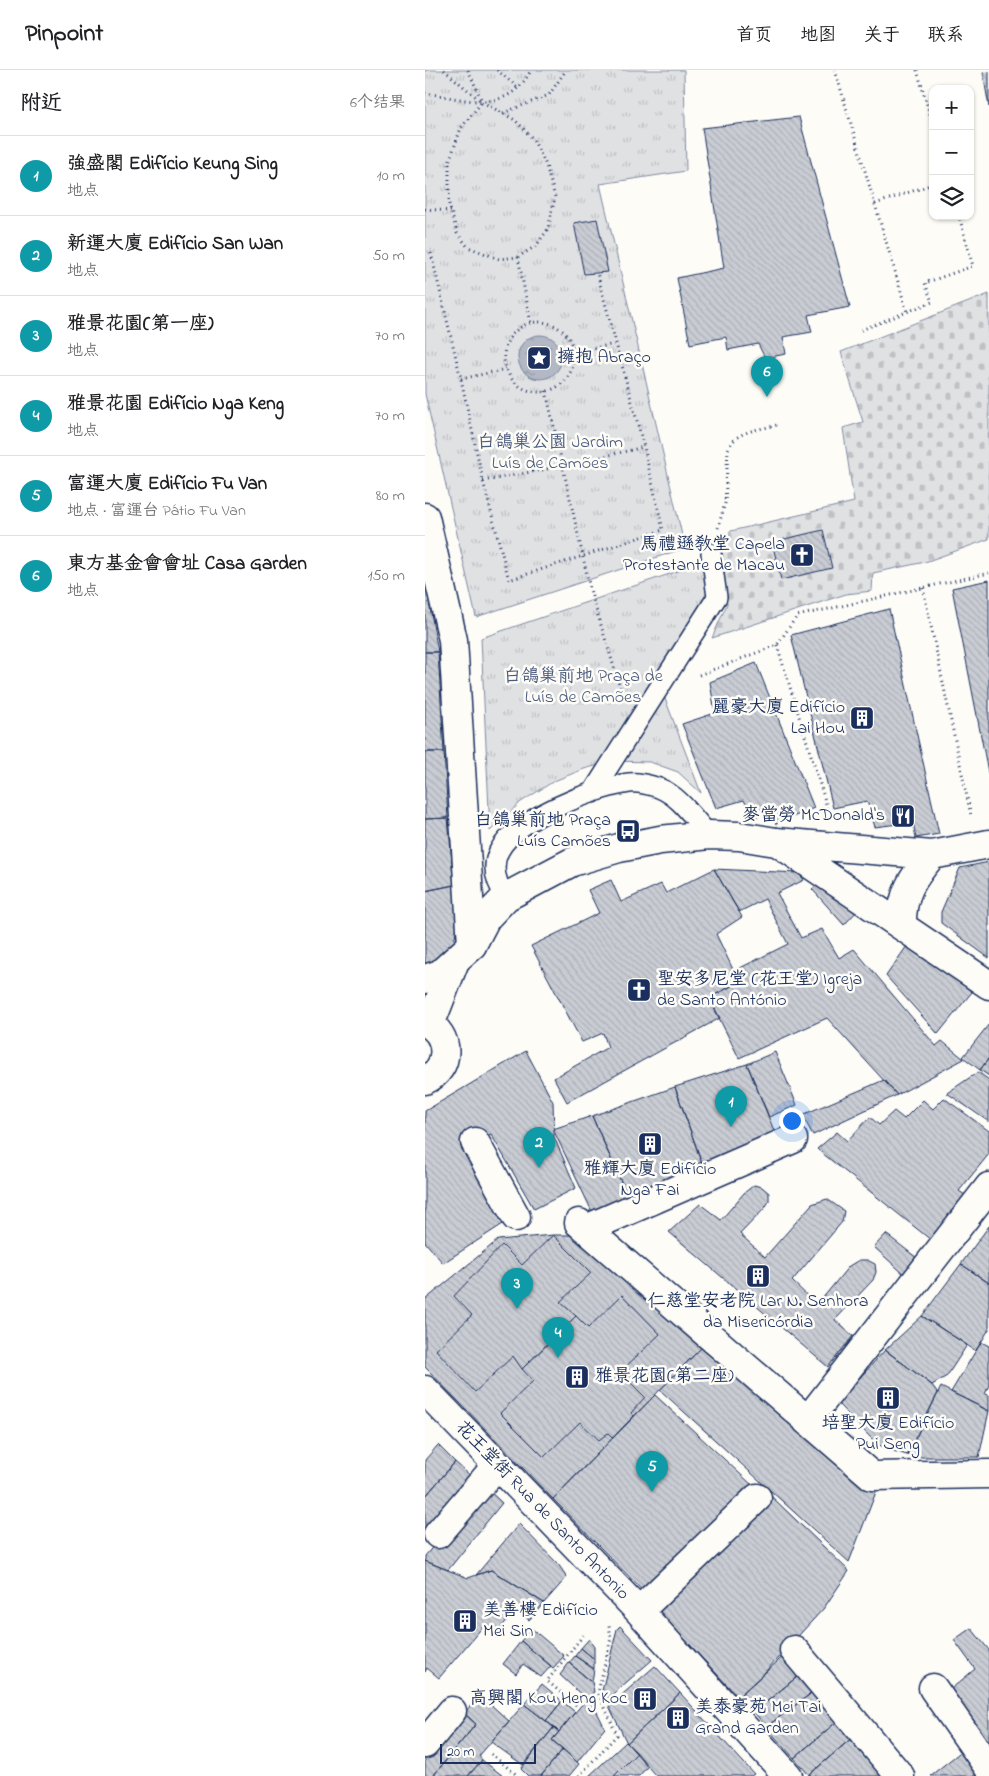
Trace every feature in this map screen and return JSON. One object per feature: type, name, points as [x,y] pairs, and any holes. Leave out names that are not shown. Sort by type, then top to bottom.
[{"type":"street","points":[[425,518],[431,570],[453,640],[463,953],[440,974],[425,980]]},
{"type":"street","points":[[425,1080],[437,1072],[445,1058],[441,1036],[428,1023],[463,953],[485,918],[506,897],[531,882],[572,862],[660,840],[709,835],[739,836],[776,842],[932,856],[989,844]]},
{"type":"street","points":[[776,842],[989,985]]},
{"type":"street","points":[[902,926],[904,898],[910,884],[918,871],[932,856]]},
{"type":"street","points":[[793,1139],[583,1226],[872,1476],[989,1474]]},
{"type":"street","points":[[475,1142],[516,1216]]},
{"type":"street","points":[[807,1421],[989,1187]]},
{"type":"street","name":"花王堂街 Rua de Santo Antonio","points":[[425,1390],[639,1611],[788,1776]]},
{"type":"street","points":[[438,1534],[497,1465]]},
{"type":"street","points":[[639,1611],[757,1498]]},
{"type":"street","points":[[794,1650],[901,1776]]},
{"type":"street","points":[[933,1688],[989,1768],[980,1776]]},
{"type":"street","points":[[425,1744],[452,1711]]},
{"type":"lane","points":[[592,793],[717,597],[711,553]]},
{"type":"lane","points":[[506,897],[496,879],[495,864],[499,851],[509,837],[523,826],[553,809],[592,793],[630,783],[640,783],[662,789],[679,802],[709,835]]},
{"type":"path","points":[[444,70],[482,102],[515,120],[533,138],[546,164],[555,197],[548,229],[536,246],[518,257],[499,259],[468,247],[457,233],[449,204],[449,162],[461,128],[482,102]]},
{"type":"path","points":[[468,70],[482,102]]},
{"type":"path","points":[[497,70],[519,89]]},
{"type":"path","points":[[425,93],[482,102],[508,96],[519,89],[531,70]]},
{"type":"path","points":[[502,113],[549,94],[566,70]]},
{"type":"path","points":[[835,70],[907,312]]},
{"type":"path","points":[[917,70],[929,111]]},
{"type":"path","points":[[875,204],[929,185]]},
{"type":"path","points":[[425,209],[451,211]]},
{"type":"path","points":[[861,330],[932,302],[925,283],[973,266],[960,220]]},
{"type":"path","points":[[431,253],[483,481],[509,580],[663,530],[597,273]]},
{"type":"path","points":[[518,257],[531,323]]},
{"type":"path","points":[[543,322],[559,329],[571,341],[574,352],[574,363],[571,373],[556,388],[546,392],[536,392],[517,385],[510,378],[504,357],[506,345],[512,335],[521,327],[531,323],[543,322]]},
{"type":"path","points":[[574,352],[615,344]]},
{"type":"path","points":[[461,379],[506,369]]},
{"type":"path","points":[[546,392],[591,594],[633,729]]},
{"type":"path","points":[[711,553],[725,503],[730,443],[736,436],[777,425]]},
{"type":"path","points":[[483,481],[563,466],[643,447]]},
{"type":"path","points":[[656,692],[777,645],[797,616],[989,572]]},
{"type":"path","points":[[923,588],[965,783]]},
{"type":"path","points":[[777,645],[827,807]]},
{"type":"path","points":[[579,1776],[617,1735],[598,1692],[611,1638],[608,1619]]},
{"type":"path","points":[[576,1705],[547,1681],[585,1633]]},
{"type":"path","points":[[491,1754],[518,1776]]},
{"type":"green space","name":"白鴿巢公園 Jardim Luís de Camões","points":[[425,70],[684,70],[686,171],[600,184],[685,548],[476,617],[425,394]]},
{"type":"green space","points":[[989,294],[989,539],[925,562],[873,573],[872,591],[846,594],[712,638],[727,604],[722,550],[723,542],[731,531],[854,502],[843,428],[863,422],[841,352]]},
{"type":"green space","name":"白鴿巢前地 Praça de Luís de Camões","points":[[721,563],[723,602],[664,696],[701,793],[678,772],[650,762],[614,761],[584,769],[554,781],[521,802],[490,831],[481,638],[696,565]]},
{"type":"water","points":[[540,335],[552,339],[558,345],[562,357],[558,369],[552,375],[540,379],[528,375],[522,369],[518,357],[522,345],[528,339]]},
{"type":"building","points":[[989,72],[989,107],[983,73]]},
{"type":"building","points":[[799,117],[850,307],[808,315],[812,332],[783,337],[786,354],[765,358],[758,344],[728,350],[726,337],[690,344],[677,278],[724,268],[702,128]]},
{"type":"building","points":[[597,219],[608,272],[584,274],[574,223]]},
{"type":"building","name":"馬禮遜教堂 Capela Protestante de Macau","points":[[823,530],[832,568],[781,580],[772,542]]},
{"type":"building","points":[[425,579],[438,652],[425,652]]},
{"type":"building","points":[[989,580],[989,777],[952,588]]},
{"type":"building","name":"麗豪大廈 Edifício Lai Hou","points":[[889,609],[939,834],[916,838],[913,822],[875,827],[867,801],[833,808],[791,635]]},
{"type":"building","points":[[425,652],[438,652],[444,752],[425,752]]},
{"type":"building","name":"麗豪大廈 Edifício Lai Hou","points":[[756,663],[814,808],[776,824],[770,812],[753,818],[744,800],[716,808],[682,724],[715,713],[710,682]]},
{"type":"building","points":[[425,752],[444,752],[448,818],[425,819]]},
{"type":"building","points":[[448,818],[454,885],[425,891],[425,819]]},
{"type":"building","points":[[989,862],[989,958],[941,923],[941,912],[960,868]]},
{"type":"building","name":"聖安多尼堂 (花王堂) Igreja de Santo António","points":[[714,869],[742,917],[716,934],[739,982],[709,998],[720,1018],[567,1102],[554,1078],[608,1047],[603,1033],[582,1042],[531,946],[599,913],[588,890],[611,880],[621,902],[661,884],[666,893]]},
{"type":"building","points":[[714,869],[799,873],[804,880],[777,893],[801,938],[822,929],[839,958],[854,949],[936,1046],[942,1041],[964,1059],[897,1095],[827,1018],[739,1058],[709,998],[739,982],[734,971],[788,944],[765,899],[739,912]]},
{"type":"building","points":[[818,884],[858,910],[844,925],[812,889]]},
{"type":"building","points":[[454,885],[457,925],[453,949],[425,974],[425,891]]},
{"type":"building","points":[[909,943],[972,992],[938,1034],[886,976]]},
{"type":"building","points":[[989,1024],[989,1058],[980,1070],[963,1057]]},
{"type":"building","points":[[526,1051],[553,1102],[554,1137],[576,1188],[534,1209],[491,1134],[465,1147],[506,1222],[443,1263],[425,1242],[425,1111]]},
{"type":"building","points":[[775,1052],[797,1105],[769,1117],[747,1064]]},
{"type":"building","points":[[989,1058],[989,1076],[980,1070]]},
{"type":"building","points":[[747,1064],[777,1138],[705,1172],[675,1087]]},
{"type":"building","points":[[978,1072],[989,1080],[989,1122],[947,1093]]},
{"type":"building","points":[[884,1080],[897,1095],[813,1135],[802,1115]]},
{"type":"building","name":"雅輝大廈 Edifício Nga Fai","points":[[675,1087],[705,1172],[631,1204],[592,1116]]},
{"type":"building","points":[[944,1098],[989,1131],[989,1154],[959,1191],[965,1195],[931,1240],[817,1149],[837,1132],[847,1141],[870,1117],[879,1125],[894,1111],[904,1119],[923,1100],[933,1109]]},
{"type":"building","points":[[592,1116],[631,1204],[596,1220],[553,1129]]},
{"type":"building","name":"仁慈堂安老院 Lar N. Senhora da Misericórdia","points":[[754,1185],[762,1187],[769,1193],[769,1201],[765,1208],[740,1234],[765,1257],[812,1204],[827,1199],[844,1211],[842,1222],[792,1281],[817,1305],[849,1266],[859,1260],[867,1260],[875,1264],[876,1272],[873,1280],[835,1320],[853,1336],[828,1367],[669,1232],[700,1204],[721,1220],[744,1193]]},
{"type":"building","points":[[989,1226],[989,1283],[961,1264]]},
{"type":"building","points":[[886,1234],[917,1258],[905,1275],[874,1247]]},
{"type":"building","points":[[553,1235],[591,1273],[560,1302],[576,1316],[522,1369],[513,1356],[475,1392],[436,1350],[472,1315],[454,1296],[502,1245],[522,1265]]},
{"type":"building","points":[[576,1235],[615,1268],[701,1348],[553,1499],[425,1367],[425,1300],[498,1240]]},
{"type":"building","points":[[961,1264],[989,1283],[989,1329],[976,1351],[922,1316]]},
{"type":"building","name":"雅景花園(第二座)","points":[[622,1295],[660,1334],[620,1372],[645,1397],[631,1413],[634,1416],[613,1438],[608,1433],[599,1440],[580,1422],[544,1457],[500,1413],[533,1381],[522,1369],[576,1316],[588,1328]]},
{"type":"building","points":[[922,1316],[967,1345],[947,1376],[932,1385],[885,1350]]},
{"type":"building","points":[[981,1342],[989,1346],[989,1385],[985,1394],[989,1395],[989,1411],[951,1392]]},
{"type":"building","points":[[701,1348],[876,1492],[849,1562],[660,1390]]},
{"type":"building","name":"培聖大廈 Edifício Pui Seng","points":[[885,1350],[932,1385],[938,1393],[907,1455],[877,1444],[837,1403]]},
{"type":"building","points":[[941,1387],[989,1411],[979,1457],[922,1457],[907,1455]]},
{"type":"building","points":[[655,1395],[752,1485],[645,1593],[553,1499]]},
{"type":"building","points":[[438,1445],[455,1462],[425,1497],[425,1460]]},
{"type":"building","points":[[455,1462],[474,1479],[425,1535],[425,1497]]},
{"type":"building","points":[[484,1486],[502,1503],[448,1570],[425,1561],[425,1556]]},
{"type":"building","points":[[770,1495],[849,1571],[824,1608],[765,1672],[738,1697],[655,1607]]},
{"type":"building","points":[[519,1524],[558,1564],[567,1577],[544,1603],[491,1570],[476,1575]]},
{"type":"building","name":"美善樓 Edifício Mei Sin","points":[[425,1561],[468,1578],[491,1570],[544,1603],[529,1620],[515,1609],[499,1631],[486,1623],[439,1678],[427,1668],[425,1672]]},
{"type":"building","points":[[620,1626],[652,1660],[606,1700],[602,1691],[617,1629]]},
{"type":"building","points":[[531,1628],[564,1656],[553,1668],[521,1641]]},
{"type":"building","points":[[971,1628],[989,1650],[989,1756],[945,1694],[975,1669],[954,1640]]},
{"type":"building","points":[[589,1639],[594,1646],[594,1659],[581,1648]]},
{"type":"building","points":[[521,1641],[551,1666],[541,1677],[523,1664],[516,1674],[503,1664]]},
{"type":"building","points":[[581,1648],[594,1659],[594,1669],[575,1656]]},
{"type":"building","points":[[788,1652],[803,1672],[754,1712],[738,1697]]},
{"type":"building","points":[[575,1656],[594,1669],[592,1682],[569,1663]]},
{"type":"building","points":[[569,1663],[592,1682],[594,1692],[586,1699],[560,1675]]},
{"type":"building","name":"高興閣 Kou Heng Koc","points":[[655,1666],[680,1693],[627,1743],[609,1706]]},
{"type":"building","points":[[803,1672],[817,1689],[766,1727],[754,1712]]},
{"type":"building","points":[[542,1684],[562,1701],[546,1721],[524,1704]]},
{"type":"building","points":[[817,1689],[841,1718],[794,1758],[766,1727]]},
{"type":"building","name":"美泰豪苑 Mei Tai Grand Garden","points":[[680,1693],[754,1774],[751,1776],[656,1776],[627,1743]]},
{"type":"building","points":[[480,1695],[509,1721],[479,1756],[482,1760],[468,1776],[433,1776],[476,1724],[464,1713]]},
{"type":"building","points":[[589,1696],[605,1728],[577,1762],[552,1740]]},
{"type":"building","points":[[562,1701],[575,1712],[559,1732],[546,1721]]},
{"type":"building","points":[[524,1704],[554,1727],[523,1765],[491,1742]]},
{"type":"building","points":[[464,1713],[476,1724],[433,1776],[425,1776],[425,1753]]},
{"type":"building","points":[[841,1718],[854,1736],[809,1775],[794,1758]]},
{"type":"building","points":[[554,1727],[559,1732],[552,1740],[563,1749],[541,1776],[528,1776],[521,1769]]},
{"type":"building","points":[[854,1736],[889,1776],[809,1775]]},
{"type":"building","points":[[626,1742],[637,1753],[614,1776],[589,1776]]},
{"type":"building","points":[[563,1749],[579,1764],[569,1776],[541,1776]]},
{"type":"building","points":[[963,1750],[980,1773],[976,1776],[930,1776]]},
{"type":"building","points":[[637,1753],[648,1766],[639,1776],[614,1776]]},
{"type":"building","points":[[482,1760],[503,1776],[468,1776]]},
{"type":"place","name":"擁抱 Abraço","points":[[539,358]]},
{"type":"place","name":"東方基金會會址 Casa Garden","points":[[767,397]]},
{"type":"place","name":"馬禮遜教堂 Capela Protestante de Macau","points":[[802,555]]},
{"type":"place","name":"麗豪大廈 Edifício Lai Hou","points":[[862,718]]},
{"type":"place","name":"麥當勞 McDonald's","points":[[903,816]]},
{"type":"place","name":"白鴿巢前地 Praça Luís Camões","points":[[628,831]]},
{"type":"place","name":"聖安多尼堂 (花王堂) Igreja de Santo António","points":[[639,990]]},
{"type":"place","name":"強盛閣 Edifício Keung Sing","points":[[731,1127]]},
{"type":"place","name":"雅輝大廈 Edifício Nga Fai","points":[[650,1144]]},
{"type":"place","name":"新運大廈 Edifício San Wan","points":[[539,1168]]},
{"type":"place","name":"仁慈堂安老院 Lar N. Senhora da Misericórdia","points":[[758,1276]]},
{"type":"place","name":"雅景花園(第一座)","points":[[517,1309]]},
{"type":"place","name":"雅景花園 Edifício Nga Keng","points":[[558,1358]]},
{"type":"place","name":"雅景花園(第二座)","points":[[577,1377]]},
{"type":"place","name":"培聖大廈 Edifício Pui Seng","points":[[888,1398]]},
{"type":"place","name":"富運大廈 Edifício Fu Van","points":[[652,1492]]},
{"type":"place","name":"美善樓 Edifício Mei Sin","points":[[465,1621]]},
{"type":"place","name":"高興閣 Kou Heng Koc","points":[[645,1699]]},
{"type":"place","name":"美泰豪苑 Mei Tai Grand Garden","points":[[678,1718]]}]
